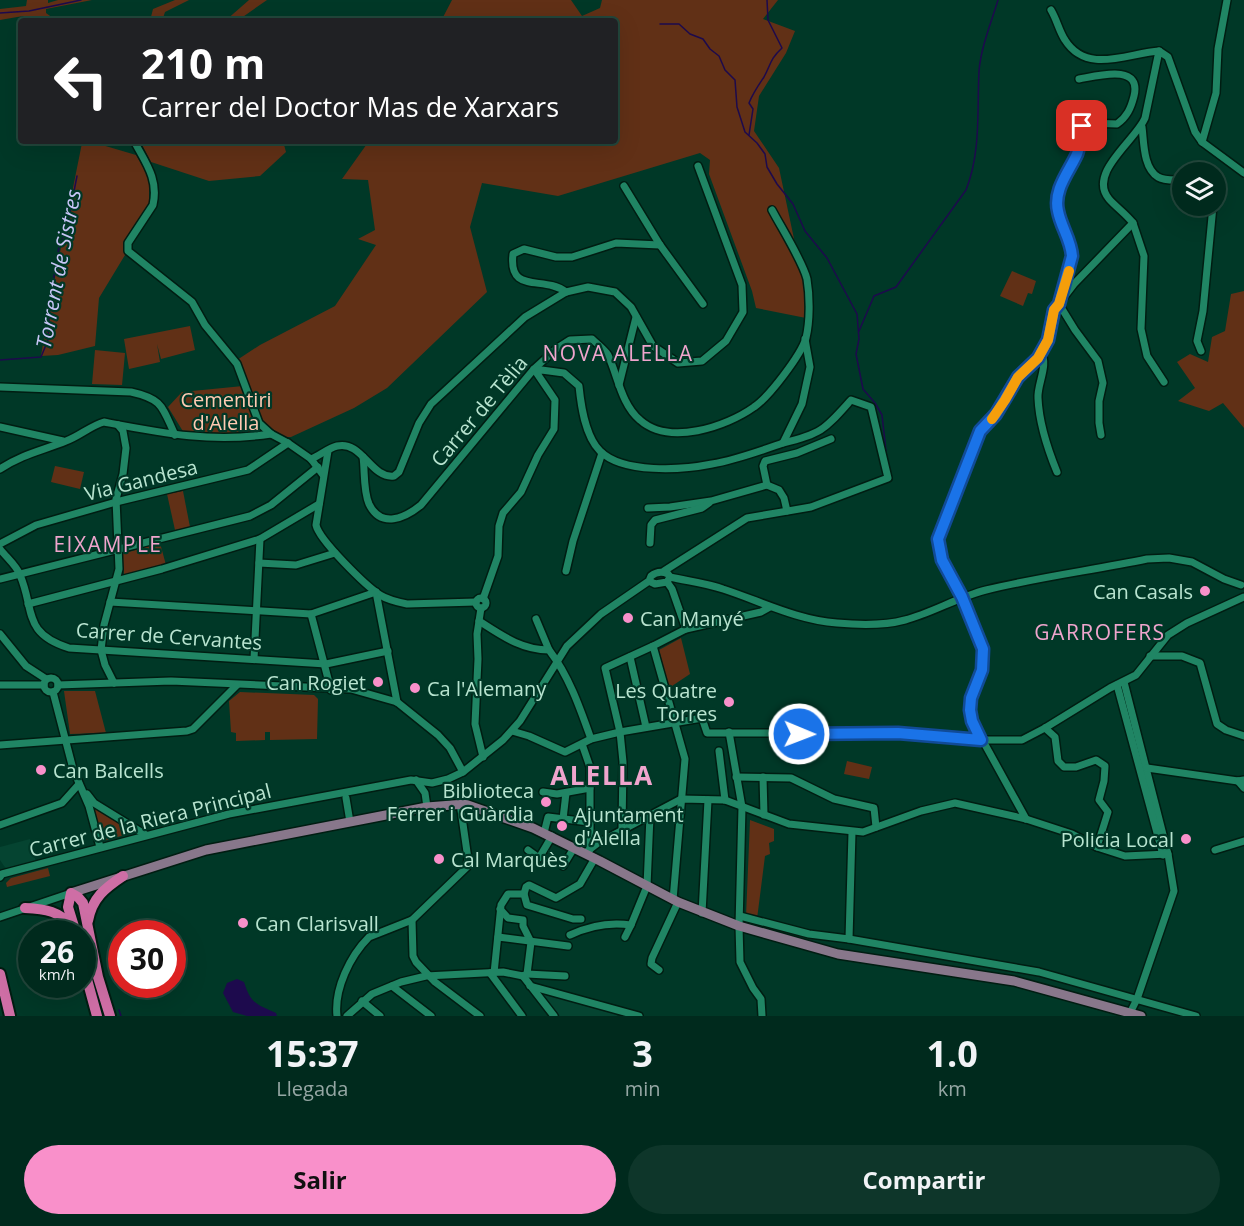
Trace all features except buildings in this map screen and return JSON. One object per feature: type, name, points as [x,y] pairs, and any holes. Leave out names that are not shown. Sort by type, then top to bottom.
[{"type":"highway","points":[[89,920],[99,894],[123,876]]},
{"type":"highway","points":[[72,920],[68,907],[71,893],[83,903],[86,920]]},
{"type":"highway","points":[[25,908],[50,910],[58,913],[65,920]]},
{"type":"highway","points":[[96,966],[106,1016]]},
{"type":"highway","points":[[0,974],[10,1016]]},
{"type":"highway","points":[[91,998],[95,1013]]},
{"type":"highway","points":[[104,1001],[110,1016]]},
{"type":"main road","points":[[71,893],[206,850],[428,807],[460,803],[486,811],[590,853],[647,886],[702,913],[739,921],[838,954],[1014,981],[1141,1016]]},
{"type":"street","points":[[1202,142],[1216,93],[1218,49],[1227,0]]},
{"type":"street","points":[[1051,10],[1071,48],[1087,58],[1115,60],[1159,51],[1168,57],[1195,132],[1202,142],[1244,173]]},
{"type":"street","points":[[1159,51],[1142,127],[1108,165],[1104,184],[1108,199],[1124,211],[1133,223],[1144,256],[1141,329],[1147,356],[1164,382]]},
{"type":"street","points":[[1079,79],[1118,74],[1129,76],[1134,82],[1135,89],[1130,111],[1117,124],[1089,123],[1082,126],[1077,155],[1066,174],[1058,196],[1058,211],[1072,249],[1059,304],[1074,330],[1098,361],[1103,383],[1099,401],[1101,435]]},
{"type":"street","points":[[1142,127],[1147,162],[1155,175],[1172,179]]},
{"type":"street","points":[[136,144],[152,175],[154,197],[153,205],[128,243],[128,251],[192,302],[205,325],[237,364],[259,423],[271,434],[311,459],[323,475]]},
{"type":"street","points":[[311,459],[336,446],[350,447],[382,475],[394,476],[399,472],[419,423],[431,404],[525,317],[566,292],[588,287],[615,292],[630,307],[653,346],[678,363],[702,361],[726,341],[743,312],[742,285],[698,166]]},
{"type":"street","points":[[624,186],[660,245],[703,304]]},
{"type":"street","name":"Carrer de Tèlia","points":[[363,457],[369,504],[380,516],[394,520],[410,514],[421,505],[534,369],[555,349],[570,339],[592,339],[607,353],[619,386],[639,420],[663,433],[694,431],[729,423],[756,406],[781,379],[805,339],[809,313],[806,278],[772,210]]},
{"type":"street","points":[[1201,351],[1197,341],[1203,311],[1212,216]]},
{"type":"street","points":[[1026,819],[972,721],[971,698],[982,670],[983,649],[962,597],[942,560],[938,545],[939,533],[980,431],[996,414],[1018,377],[1038,358],[1048,340],[1054,310],[1074,284],[1133,223]]},
{"type":"street","points":[[566,292],[557,285],[527,283],[517,277],[511,266],[513,254],[524,249],[556,257],[572,257],[616,243],[660,245]]},
{"type":"street","points":[[619,386],[636,318]]},
{"type":"street","points":[[783,443],[802,404],[810,367],[805,339]]},
{"type":"street","points":[[1041,352],[1044,363],[1038,397],[1045,437],[1057,472]]},
{"type":"street","points":[[425,793],[426,788],[432,783],[463,772],[513,731],[567,646],[601,614],[649,581],[655,573],[664,571],[747,518],[811,507],[888,478],[871,408],[851,400],[827,428],[810,437],[712,464],[662,469],[622,464],[602,453],[594,444],[582,411],[579,386],[564,373],[534,369]]},
{"type":"street","points":[[483,757],[475,724],[480,603],[498,556],[499,526],[503,513],[521,492],[538,454],[554,429],[555,400],[534,369]]},
{"type":"street","points":[[0,387],[131,392],[149,396],[161,404],[175,435]]},
{"type":"street","points":[[0,469],[18,457],[66,441],[104,422],[175,435],[240,439],[271,434]]},
{"type":"street","points":[[114,683],[101,650],[104,625],[119,569],[116,502],[126,448],[123,431],[118,425]]},
{"type":"street","points":[[0,427],[66,441]]},
{"type":"street","points":[[767,485],[762,465],[765,460],[798,453],[831,439]]},
{"type":"street","name":"Via Gandesa","points":[[0,544],[36,525],[116,502],[248,470],[288,443]]},
{"type":"street","points":[[328,452],[316,525],[318,532],[335,553],[376,592],[387,598],[407,604],[480,603]]},
{"type":"street","points":[[566,571],[573,541],[602,453]]},
{"type":"street","points":[[0,579],[255,514],[291,490],[318,467]]},
{"type":"street","points":[[648,508],[711,501],[767,485],[779,490],[784,498],[787,511]]},
{"type":"street","points":[[650,543],[651,525],[655,520],[702,508],[711,501]]},
{"type":"street","points":[[28,604],[116,582],[260,539],[319,504]]},
{"type":"street","points":[[254,659],[260,539]]},
{"type":"street","points":[[0,549],[20,573]]},
{"type":"street","points":[[259,563],[296,565],[335,553]]},
{"type":"street","points":[[649,581],[655,584],[668,580],[721,588],[770,607],[835,623],[890,623],[907,620],[962,597],[1020,582],[1147,559],[1169,558],[1192,562],[1224,579],[1242,583],[1241,593],[1244,596],[1168,635],[1136,675],[1128,697]]},
{"type":"street","points":[[664,571],[668,574],[668,580],[686,629]]},
{"type":"street","name":"Carrer de Cervantes","points":[[20,573],[31,618],[36,627],[49,639],[69,648],[326,664],[388,651]]},
{"type":"street","points":[[376,592],[397,702]]},
{"type":"street","points":[[110,602],[311,614],[376,592]]},
{"type":"street","points":[[379,607],[387,598]]},
{"type":"street","points":[[622,830],[623,762],[620,732],[605,668],[686,629],[761,612],[770,607]]},
{"type":"street","points":[[311,614],[331,690]]},
{"type":"street","points":[[536,619],[549,650],[576,698],[591,739]]},
{"type":"street","points":[[479,621],[512,641],[537,650],[549,650]]},
{"type":"street","points":[[0,634],[26,666],[45,682],[46,690],[114,683],[171,681],[331,690],[351,689],[397,702],[438,735],[450,748],[463,772]]},
{"type":"street","points":[[653,646],[685,759],[675,901],[651,964],[659,970]]},
{"type":"street","points":[[1150,656],[1182,656],[1200,663],[1217,724],[1226,730],[1244,736]]},
{"type":"street","points":[[630,657],[646,727]]},
{"type":"street","points":[[513,731],[565,752],[591,739],[702,718],[707,733],[898,733],[981,740],[1022,740],[1045,729],[1136,675]]},
{"type":"street","points":[[0,685],[45,682],[54,678],[65,740],[81,787],[92,805],[100,847]]},
{"type":"street","points":[[1120,683],[1128,697],[1147,768],[1174,891],[1137,999],[1130,1013]]},
{"type":"street","points":[[1120,683],[1166,854]]},
{"type":"street","points":[[0,745],[187,731],[193,729],[237,685]]},
{"type":"street","points":[[1045,729],[1055,737],[1058,761],[1064,767],[1076,767],[1096,760],[1105,766],[1099,800],[1108,812],[1098,847]]},
{"type":"street","points":[[729,732],[742,807],[740,962],[761,999],[762,1016]]},
{"type":"street","points":[[581,919],[573,919],[527,905],[524,894],[529,885],[556,898],[580,884],[590,853],[590,767],[582,744]]},
{"type":"street","points":[[719,751],[725,800]]},
{"type":"street","points":[[1147,768],[1241,780],[1244,788]]},
{"type":"street","points":[[736,777],[792,778],[834,799],[874,807],[876,827]]},
{"type":"street","points":[[763,777],[764,815]]},
{"type":"street","name":"Carrer de la Riera Principal","points":[[1,874],[229,814],[411,780],[432,783]]},
{"type":"street","points":[[416,780],[425,793],[428,807]]},
{"type":"street","points":[[0,825],[62,803],[81,787]]},
{"type":"street","points":[[543,792],[566,793],[590,787]]},
{"type":"street","points":[[346,798],[355,791]]},
{"type":"street","points":[[563,819],[566,793]]},
{"type":"street","points":[[334,795],[346,798]]},
{"type":"street","points":[[346,798],[350,822]]},
{"type":"street","points":[[590,853],[622,830],[681,800],[725,800],[789,824],[863,832],[921,811],[955,804],[1026,819],[1072,834],[1098,847],[1125,856],[1166,854]]},
{"type":"street","points":[[702,913],[708,800]]},
{"type":"street","points":[[337,1016],[337,999],[341,984],[364,942],[369,937],[412,920],[466,867],[468,859],[460,803]]},
{"type":"street","points":[[92,805],[146,835]]},
{"type":"street","points":[[625,937],[647,886],[650,816]]},
{"type":"street","points":[[528,850],[539,858],[548,835],[548,817],[589,822]]},
{"type":"street","points":[[849,939],[852,831]]},
{"type":"street","points":[[1215,850],[1244,841]]},
{"type":"street","points":[[563,866],[574,848]]},
{"type":"street","points":[[0,917],[71,893]]},
{"type":"street","points":[[522,1016],[492,973],[500,909],[508,894],[524,894]]},
{"type":"street","points":[[500,909],[508,918],[523,920],[523,926],[531,942],[525,975],[530,986],[554,1016]]},
{"type":"street","points":[[412,920],[413,956],[416,962],[428,976],[480,1016]]},
{"type":"street","points":[[739,921],[1039,972],[1196,1016]]},
{"type":"street","points":[[570,935],[608,924],[631,926]]},
{"type":"street","points":[[498,938],[568,946]]},
{"type":"street","points":[[347,1016],[372,993],[428,976],[492,973],[565,976]]},
{"type":"street","points":[[392,986],[431,1016]]},
{"type":"street","points":[[530,986],[639,1016]]},
{"type":"street","points":[[362,1001],[380,1016]]},
{"type":"shaded area","points":[[30,839],[36,862],[7,869],[0,860],[0,847]]},
{"type":"shaded area","points":[[237,979],[244,982],[249,995],[255,1002],[276,1013],[277,1016],[247,1016],[233,1012],[223,993],[227,983]]},
{"type":"shaded area","points":[[538,989],[616,1011],[617,1016],[560,1016]]},
{"type":"green space","points":[[27,0],[48,0],[48,3],[58,0],[92,0],[46,9],[46,13],[53,18],[23,16],[0,20],[0,9],[26,6]]},
{"type":"green space","points":[[175,0],[189,0],[165,12],[163,18],[151,18],[153,9]]},
{"type":"green space","points":[[249,0],[267,0],[241,18],[228,18]]},
{"type":"green space","points":[[452,0],[571,0],[582,16],[600,8],[602,0],[778,0],[763,19],[795,31],[786,53],[759,96],[754,131],[779,168],[811,319],[756,308],[752,291],[709,174],[710,160],[700,153],[558,196],[482,183],[470,227],[487,292],[387,388],[354,408],[291,437],[281,437],[266,428],[237,360],[260,345],[335,306],[376,245],[358,239],[375,230],[368,180],[342,179],[367,144],[618,144],[618,18],[443,18]]},
{"type":"green space","points":[[82,144],[99,144],[136,155],[149,177],[149,205],[125,241],[125,255],[99,298],[95,346],[58,355],[41,356]]},
{"type":"green space","points":[[142,144],[284,144],[286,152],[260,176],[209,181],[151,162]]},
{"type":"green space","points":[[1012,271],[1036,281],[1032,294],[1028,293],[1023,306],[1000,296]]},
{"type":"green space","points":[[1244,291],[1244,428],[1223,403],[1209,411],[1178,401],[1195,388],[1177,362],[1190,354],[1208,362],[1212,337],[1225,331],[1231,294]]},
{"type":"green space","points":[[190,326],[195,350],[161,359],[157,344],[160,362],[129,369],[124,339]]},
{"type":"green space","points":[[95,350],[125,353],[122,385],[92,384]]},
{"type":"green space","name":"Cementiri d'Alella","points":[[243,386],[259,433],[184,433],[168,407],[182,392]]},
{"type":"green space","points":[[55,466],[84,472],[80,489],[51,482]]},
{"type":"green space","points":[[183,491],[190,527],[175,530],[167,494]]},
{"type":"green space","points":[[160,543],[166,565],[124,574],[122,554]]},
{"type":"green space","points":[[681,638],[690,674],[669,688],[659,650]]},
{"type":"green space","points":[[64,691],[95,691],[106,733],[70,734]]},
{"type":"green space","points":[[240,692],[314,695],[318,699],[317,739],[270,740],[270,732],[265,732],[265,740],[236,741],[236,733],[231,732],[229,701]]},
{"type":"green space","points":[[847,761],[872,767],[869,779],[844,774]]},
{"type":"green space","points":[[94,805],[130,828],[132,833],[100,842],[92,807]]},
{"type":"green space","points":[[750,820],[774,829],[774,841],[769,843],[770,854],[765,856],[757,919],[746,917]]},
{"type":"green space","points":[[48,868],[50,876],[7,887],[6,883],[11,878]]},
{"type":"waterway","points":[[0,13],[29,11],[81,0]]},
{"type":"waterway","points":[[749,135],[753,109],[749,103],[773,59],[782,48],[768,20],[767,0]]},
{"type":"waterway","points":[[859,331],[874,296],[896,287],[966,190],[976,146],[980,62],[998,0]]},
{"type":"waterway","points":[[660,24],[679,24],[690,34],[703,39],[719,56],[725,70],[735,80],[737,107],[745,132],[765,154],[767,167],[793,204],[805,231],[827,258],[857,314],[859,339],[856,354],[863,389],[882,415],[887,460]]},
{"type":"waterway","name":"Torrent de Sistres","points":[[0,360],[41,357],[48,340],[50,300],[59,247],[66,232],[77,176]]},
{"type":"waterway","points":[[119,1010],[121,1016]]},
{"type":"slow traffic","points":[[992,419],[1018,377],[1038,358],[1048,340],[1054,310],[1059,304],[1069,271]]},
{"type":"place","name":"Can Casals","points":[[1205,591]]},
{"type":"place","name":"Can Manyé","points":[[628,618]]},
{"type":"place","name":"Can Rogiet","points":[[378,682]]},
{"type":"place","name":"Ca l'Alemany","points":[[415,688]]},
{"type":"place","name":"Les Quatre Torres","points":[[729,702]]},
{"type":"place","name":"Can Balcells","points":[[41,770]]},
{"type":"place","name":"Biblioteca Ferrer i Guàrdia","points":[[546,802]]},
{"type":"place","name":"Ajuntament d'Alella","points":[[562,826]]},
{"type":"place","name":"Policia Local","points":[[1186,839]]},
{"type":"place","name":"Cal Marquès","points":[[439,859]]},
{"type":"place","name":"Can Clarisvall","points":[[243,923]]},
{"type":"district","name":"NOVA ALELLA","points":[[618,353]]},
{"type":"district","name":"EIXAMPLE","points":[[108,544]]},
{"type":"district","name":"GARROFERS","points":[[1100,632]]},
{"type":"district","name":"ALELLA","points":[[602,775]]},
{"type":"route","points":[[799,734],[898,733],[981,740],[972,721],[970,710],[971,698],[984,659],[981,639],[942,560],[938,539],[980,431],[996,414],[1018,377],[1038,358],[1048,340],[1054,310],[1059,304],[1072,256],[1072,249],[1058,211],[1058,196],[1066,174],[1077,155],[1082,126]]}]
